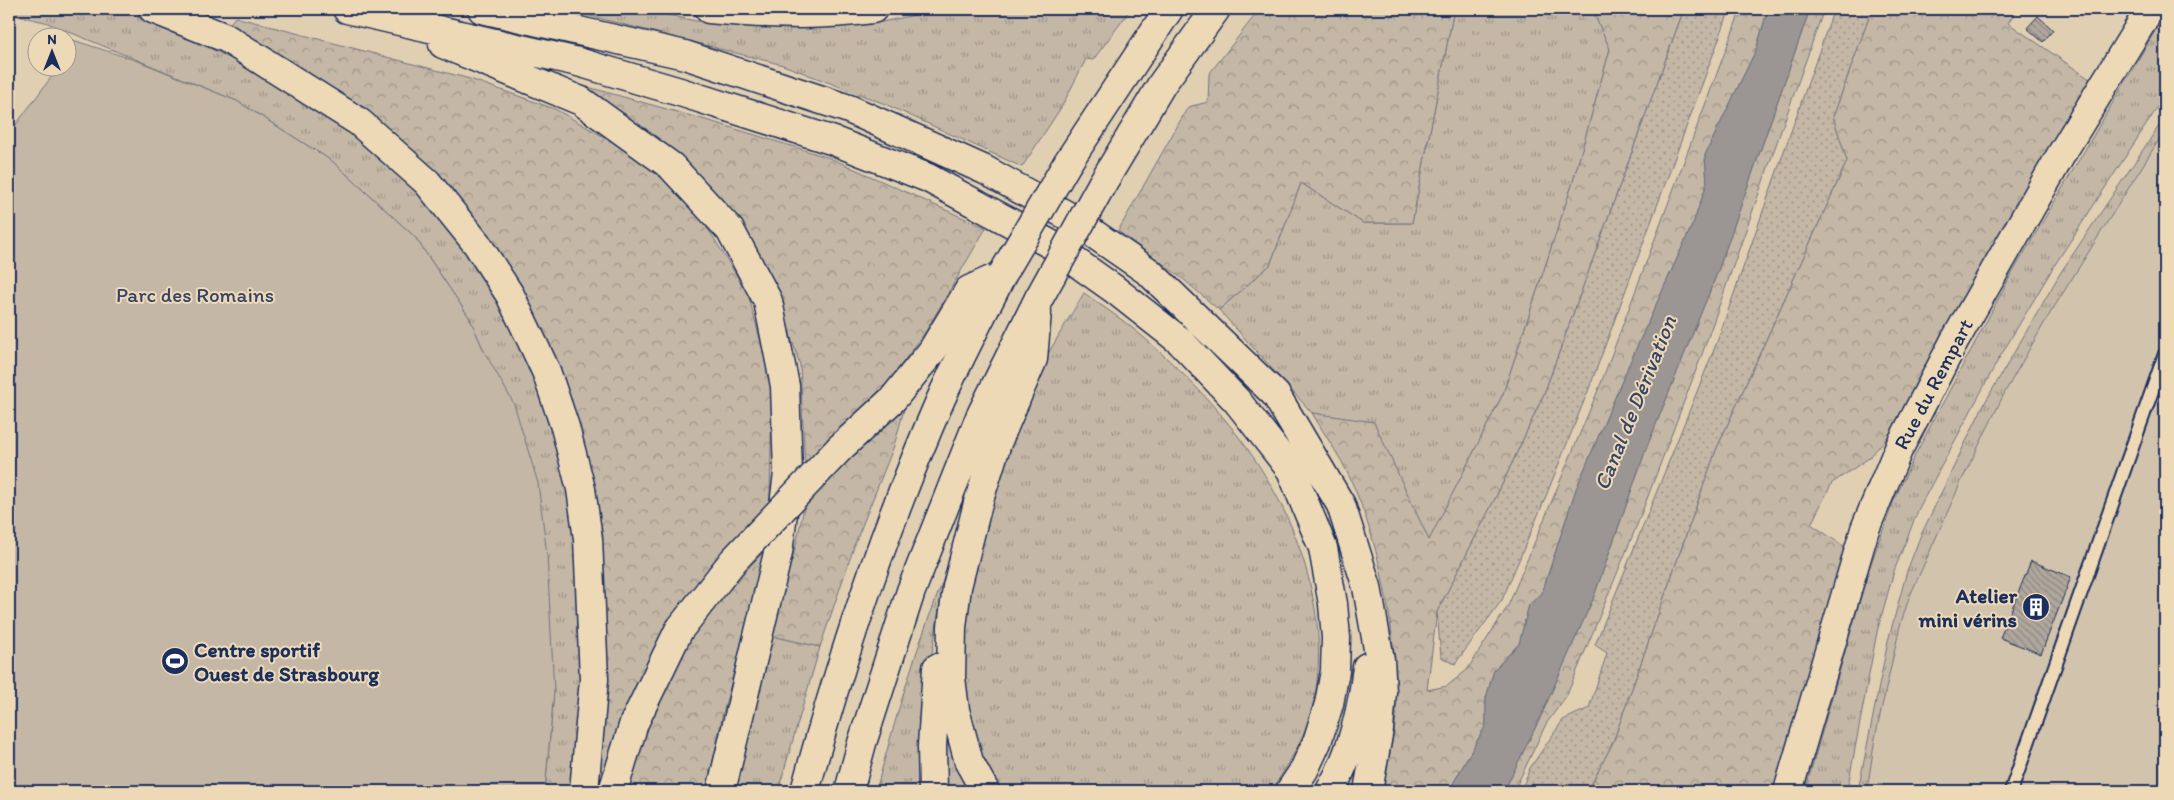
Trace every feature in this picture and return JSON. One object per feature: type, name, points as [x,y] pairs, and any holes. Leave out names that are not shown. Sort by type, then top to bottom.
[{"type":"main road","points":[[153,9],[226,38],[359,122],[426,182],[478,244],[510,295],[546,371],[565,426],[582,499],[588,539],[594,678],[584,791]]},
{"type":"main road","points":[[482,9],[685,55],[849,108],[985,170],[1068,216],[1149,272],[1276,395],[1341,504],[1367,587],[1380,660],[1382,692],[1380,729],[1368,791]]},
{"type":"main road","points":[[709,9],[756,13],[849,12],[873,9]]},
{"type":"main road","points":[[805,791],[868,582],[940,401],[1002,275],[1068,162],[1169,9]]},
{"type":"main road","points":[[850,791],[862,743],[911,591],[980,417],[1039,298],[1102,184],[1162,84],[1216,9]]},
{"type":"main road","name":"Rue du Rempart","points":[[1788,791],[1865,530],[1898,450],[1954,342],[2062,153],[2150,9]]},
{"type":"main road","points":[[356,11],[581,101],[671,166],[730,230],[768,301],[785,386],[788,473],[778,553],[721,791]]},
{"type":"main road","points":[[356,11],[578,62],[834,140],[928,178],[1052,246],[1114,288],[1180,341],[1237,401],[1291,470],[1323,548],[1333,604],[1336,638],[1335,671],[1329,704],[1317,742],[1304,770],[1290,791]]},
{"type":"main road","points":[[613,791],[634,723],[680,630],[734,561],[840,448],[893,399],[932,351],[969,290],[1002,275]]},
{"type":"main road","points":[[985,791],[969,762],[955,710],[951,678],[952,627],[957,587],[978,503],[997,443],[1033,358],[1039,298]]},
{"type":"main road","points":[[1330,791],[1352,744],[1361,708],[1372,620]]},
{"type":"main road","points":[[934,791],[932,746],[937,664],[952,627]]},
{"type":"lane","points":[[2011,791],[2165,354]]},
{"type":"shaded area","points":[[2165,130],[2165,791],[1867,791],[1875,738],[1900,626],[1909,598],[1960,484],[2005,392],[2046,320]]},
{"type":"green space","points":[[9,9],[117,9],[188,37],[279,83],[351,134],[420,194],[477,265],[516,331],[546,405],[571,488],[583,644],[575,791],[545,791],[554,691],[484,351],[469,317],[415,237],[332,161],[237,101],[78,36],[78,28],[60,28],[45,22],[9,14]]},
{"type":"green space","points":[[563,9],[641,9],[696,21],[756,26],[823,26],[882,22],[943,9],[1131,9],[1093,60],[1086,59],[1062,106],[1022,167],[885,104],[783,65]]},
{"type":"green space","points":[[1260,9],[1454,9],[1412,223],[1363,223],[1301,183],[1270,265],[1219,310],[1183,279],[1118,231],[1188,107],[1208,102],[1209,74]]},
{"type":"green space","points":[[1454,9],[1592,9],[1610,49],[1572,185],[1503,394],[1429,541],[1374,423],[1312,413],[1219,310],[1270,265],[1301,183],[1363,223],[1412,223]]},
{"type":"green space","points":[[1592,9],[1684,9],[1544,394],[1501,487],[1437,612],[1427,690],[1447,686],[1467,670],[1508,606],[1601,383],[1741,9],[1768,9],[1756,50],[1705,155],[1707,183],[1694,221],[1631,360],[1576,489],[1542,593],[1529,605],[1519,644],[1494,670],[1486,698],[1486,725],[1449,791],[1380,791],[1392,743],[1396,713],[1394,651],[1390,617],[1376,551],[1355,489],[1342,462],[1312,413],[1374,422],[1429,540],[1503,394],[1572,185],[1610,49]]},
{"type":"green space","points":[[1684,9],[1730,9],[1592,381],[1544,501],[1502,600],[1455,664],[1441,657],[1437,612],[1501,487],[1544,394]]},
{"type":"green space","points":[[1810,9],[1824,9],[1701,357],[1637,525],[1567,695],[1546,724],[1514,791],[1504,791],[1540,718],[1593,599],[1646,449],[1718,271]]},
{"type":"green space","points":[[1834,9],[1872,9],[1833,117],[1847,161],[1716,450],[1613,742],[1588,791],[1521,791],[1530,768],[1563,720],[1589,708],[1607,653],[1595,645],[1717,342]]},
{"type":"green space","points":[[1872,9],[2017,9],[2008,23],[2094,82],[1906,416],[1869,458],[1832,483],[1811,524],[1845,547],[1775,791],[1588,791],[1613,742],[1716,450],[1847,161],[1833,117]]},
{"type":"green space","points":[[2165,14],[2165,96],[2054,266],[1998,360],[1919,508],[1894,571],[1877,632],[1847,791],[1805,791],[1869,569],[1892,505],[1915,455],[2010,277]]},
{"type":"green space","points":[[235,17],[470,79],[555,109],[636,155],[694,206],[748,294],[772,384],[770,501],[696,590],[605,791],[594,791],[603,661],[534,318],[372,122],[311,75],[228,26]]},
{"type":"green space","name":"Parc des Romains","points":[[78,42],[138,61],[237,101],[332,161],[415,237],[469,317],[484,351],[514,404],[538,483],[547,555],[554,691],[545,791],[9,791],[9,134],[51,78],[78,78]]},
{"type":"green space","points":[[577,84],[713,122],[830,158],[986,228],[926,331],[890,380],[805,466],[800,365],[776,290],[737,216],[666,144]]},
{"type":"green space","points":[[2165,117],[2165,130],[2046,320],[2005,392],[1960,484],[1909,598],[1900,626],[1875,738],[1867,791],[1858,791],[1888,641],[1907,571],[1920,537],[1983,406],[2061,272]]},
{"type":"green space","points":[[1084,293],[1135,330],[1173,364],[1202,394],[1253,457],[1274,492],[1292,528],[1306,567],[1315,609],[1319,652],[1317,683],[1311,712],[1300,742],[1271,791],[1002,791],[983,756],[971,721],[965,685],[964,648],[975,574],[1003,467],[1032,384]]},
{"type":"green space","points":[[905,406],[894,446],[856,541],[820,647],[768,635],[795,549],[804,508],[872,431]]},
{"type":"green space","points":[[767,548],[722,717],[707,791],[623,791],[646,722],[691,631]]},
{"type":"green space","points":[[944,578],[929,673],[925,791],[876,791],[907,683],[924,630]]},
{"type":"green space","points":[[768,635],[820,647],[778,791],[730,791]]},
{"type":"green space","points":[[945,735],[950,738],[975,791],[947,791]]},
{"type":"water","name":"Canal de Dérivation","points":[[1768,9],[1810,9],[1718,271],[1646,449],[1593,599],[1540,718],[1504,791],[1449,791],[1486,725],[1486,698],[1494,670],[1519,644],[1529,605],[1542,593],[1576,489],[1631,360],[1694,221],[1707,183],[1705,155],[1756,50]]},
{"type":"building","points":[[2038,16],[2053,30],[2043,42],[2027,28]]},
{"type":"building","name":"Atelier mini vérins","points":[[2031,561],[2071,577],[2041,654],[2000,638]]},
{"type":"place","name":"Atelier mini vérins","points":[[2036,607]]},
{"type":"place","name":"Centre sportif Ouest de Strasbourg","points":[[175,661]]}]
